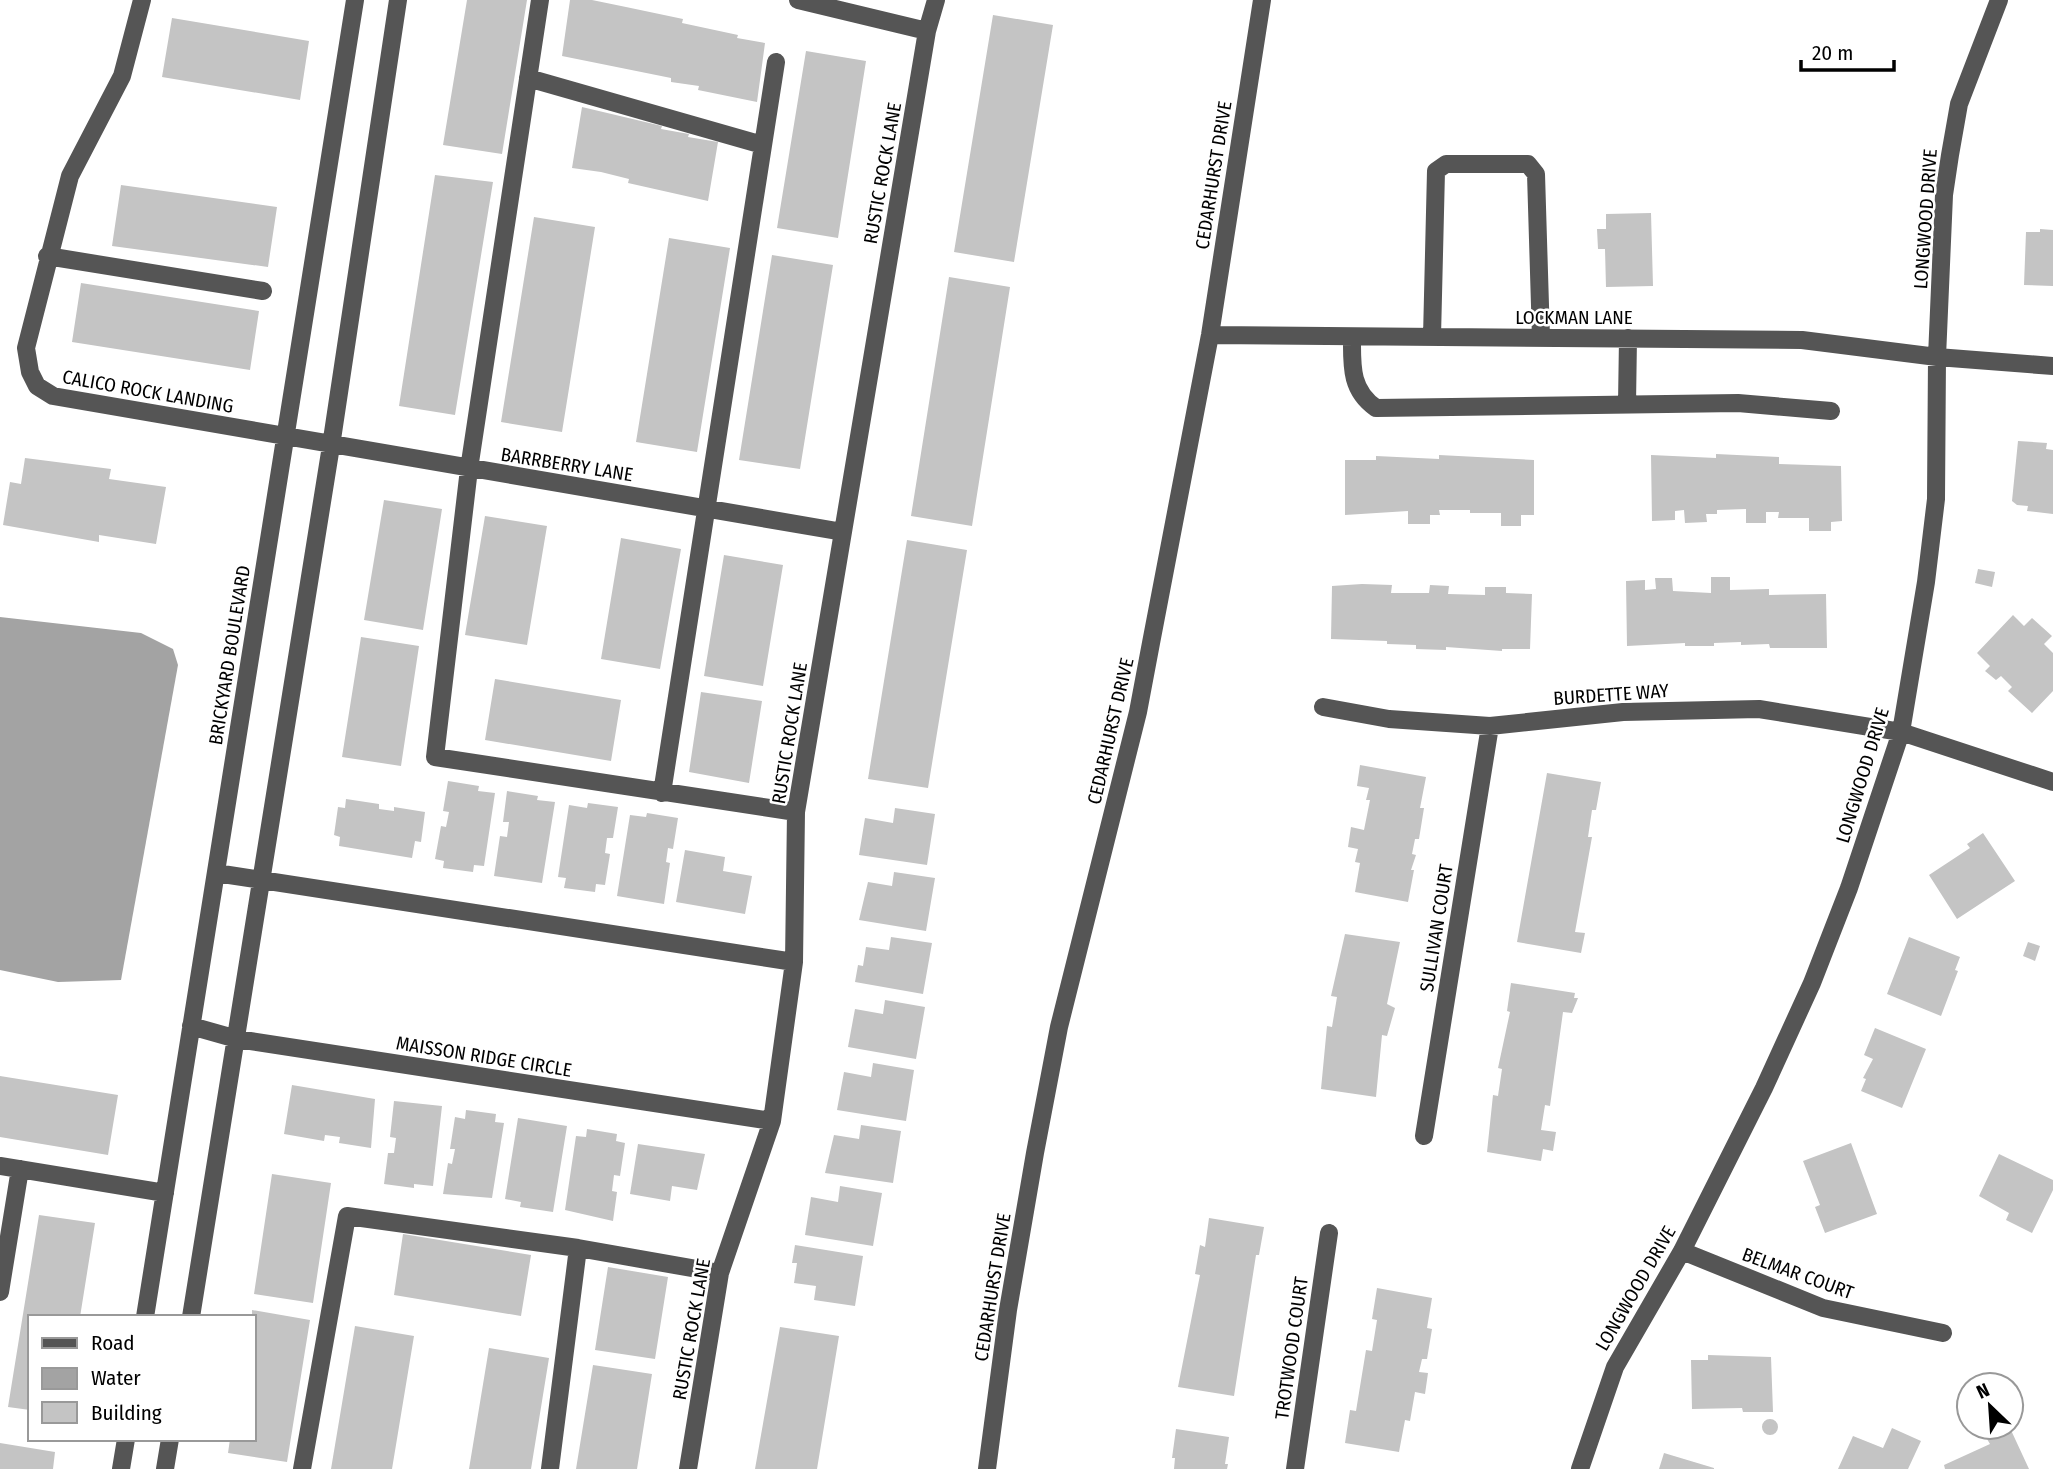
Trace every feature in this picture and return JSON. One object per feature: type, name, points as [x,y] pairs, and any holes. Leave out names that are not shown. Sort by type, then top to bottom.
[{"type":"street","name":"CALICO ROCK LANDING","points":[[142,0],[122,76],[70,176],[47,256],[26,348],[30,372],[37,386],[53,396],[284,437]]},
{"type":"street","name":"BRICKYARD BOULEVARD","points":[[145,1315],[355,0]]},
{"type":"street","points":[[191,1315],[331,446],[398,0]]},
{"type":"street","points":[[540,0],[469,469],[435,757],[796,812]]},
{"type":"street","points":[[798,0],[927,31]]},
{"type":"street","name":"RUSTIC ROCK LANE","points":[[688,1469],[720,1273],[772,1121],[794,962],[796,812],[927,31],[936,0]]},
{"type":"street","name":"CEDARHURST DRIVE","points":[[987,1469],[1008,1310],[1044,1103],[1059,1027],[1138,712],[1210,335],[1262,0]]},
{"type":"street","name":"LONGWOOD DRIVE","points":[[1580,1469],[1615,1367],[1682,1251],[1764,1088],[1812,983],[1849,888],[1901,732],[1926,582],[1936,499],[1937,357],[1944,195],[1959,104],[1999,0]]},
{"type":"street","points":[[662,793],[776,62]]},
{"type":"street","points":[[528,78],[763,145]]},
{"type":"street","points":[[1432,337],[1436,171],[1446,164],[1528,164],[1536,174],[1541,338]]},
{"type":"street","points":[[47,256],[263,291]]},
{"type":"street","name":"LOCKMAN LANE","points":[[1210,335],[1802,340],[1937,357],[2053,366]]},
{"type":"street","points":[[1352,337],[1356,385],[1363,399],[1376,408],[1738,403],[1831,411]]},
{"type":"street","points":[[1627,404],[1628,338]]},
{"type":"street","name":"BARRBERRY LANE","points":[[284,437],[843,532]]},
{"type":"street","name":"BURDETTE WAY","points":[[1323,707],[1389,719],[1490,726],[1623,712],[1759,709],[1901,732],[2053,782]]},
{"type":"street","name":"SULLIVAN COURT","points":[[1424,1136],[1490,726]]},
{"type":"street","points":[[216,873],[794,962]]},
{"type":"street","name":"MAISSON RIDGE CIRCLE","points":[[191,1026],[237,1039],[772,1121]]},
{"type":"street","points":[[0,1166],[165,1193]]},
{"type":"street","points":[[0,1292],[20,1169]]},
{"type":"street","points":[[302,1469],[347,1216],[578,1248],[720,1273]]},
{"type":"street","name":"TROTWOOD COURT","points":[[1295,1469],[1329,1233]]},
{"type":"street","points":[[550,1469],[578,1248]]},
{"type":"street","name":"BELMAR COURT","points":[[1682,1251],[1823,1308],[1943,1333]]},
{"type":"street","points":[[121,1469],[126,1441]]},
{"type":"street","points":[[165,1469],[170,1441]]},
{"type":"water","points":[[0,617],[141,633],[173,649],[178,665],[121,980],[58,982],[0,970]]},
{"type":"building","points":[[467,0],[527,0],[502,154],[443,145]]},
{"type":"building","points":[[570,0],[592,0],[683,19],[682,23],[765,43],[757,102],[698,90],[699,86],[671,82],[671,78],[562,56]]},
{"type":"building","points":[[993,15],[1053,25],[1014,262],[954,252]]},
{"type":"building","points":[[172,18],[309,41],[300,100],[162,77]]},
{"type":"building","points":[[806,51],[866,61],[838,238],[777,228]]},
{"type":"building","points":[[582,107],[662,126],[661,129],[689,134],[688,137],[718,142],[708,201],[628,183],[629,179],[601,172],[572,168]]},
{"type":"building","points":[[435,175],[493,182],[455,415],[399,406]]},
{"type":"building","points":[[121,185],[277,207],[268,267],[112,246]]},
{"type":"building","points":[[1651,213],[1653,286],[1606,287],[1605,249],[1598,249],[1597,229],[1606,229],[1606,214]]},
{"type":"building","points":[[534,217],[595,227],[562,432],[501,422]]},
{"type":"building","points":[[2040,229],[2053,230],[2053,286],[2024,285],[2026,232],[2040,232]]},
{"type":"building","points":[[669,238],[730,248],[697,452],[636,442]]},
{"type":"building","points":[[772,255],[833,265],[800,469],[739,460]]},
{"type":"building","points":[[949,277],[1010,287],[972,526],[911,516]]},
{"type":"building","points":[[81,283],[259,311],[250,370],[72,342]]},
{"type":"building","points":[[2018,441],[2047,443],[2046,449],[2053,450],[2053,514],[2027,511],[2028,506],[2017,505],[2012,501]]},
{"type":"building","points":[[1716,454],[1779,457],[1779,464],[1841,466],[1842,521],[1831,522],[1831,531],[1809,531],[1809,518],[1778,518],[1779,512],[1766,512],[1766,523],[1746,523],[1746,509],[1717,510],[1717,514],[1706,514],[1707,522],[1685,523],[1684,510],[1675,511],[1675,520],[1652,521],[1651,455],[1716,458]]},
{"type":"building","points":[[1439,455],[1534,460],[1534,515],[1521,515],[1521,526],[1501,526],[1501,513],[1470,513],[1470,510],[1439,510],[1440,515],[1430,515],[1430,524],[1408,524],[1408,511],[1345,515],[1345,460],[1376,460],[1376,456],[1439,459]]},
{"type":"building","points":[[25,458],[111,469],[109,479],[166,487],[156,544],[99,535],[99,542],[3,525],[10,482],[21,484]]},
{"type":"building","points":[[384,500],[442,509],[423,630],[364,620]]},
{"type":"building","points":[[485,516],[547,526],[527,645],[465,635]]},
{"type":"building","points":[[621,538],[681,549],[660,669],[601,659]]},
{"type":"building","points":[[907,540],[967,550],[928,788],[868,779]]},
{"type":"building","points":[[724,555],[783,565],[763,686],[704,676]]},
{"type":"building","points":[[1978,569],[1995,572],[1992,587],[1975,583]]},
{"type":"building","points":[[1711,577],[1730,577],[1730,590],[1769,589],[1769,595],[1826,594],[1827,648],[1770,648],[1769,644],[1741,645],[1741,642],[1714,643],[1714,646],[1685,646],[1685,643],[1627,646],[1626,581],[1645,580],[1645,590],[1656,589],[1655,578],[1672,578],[1673,591],[1711,593]]},
{"type":"building","points":[[1392,585],[1391,593],[1429,593],[1430,585],[1449,586],[1448,594],[1485,595],[1485,587],[1506,587],[1506,593],[1532,594],[1530,649],[1416,649],[1416,645],[1387,644],[1387,641],[1331,639],[1332,586]]},
{"type":"building","points":[[2013,615],[2024,626],[2032,618],[2052,636],[2044,644],[2053,653],[2053,691],[2032,713],[2008,691],[2012,687],[2001,676],[1996,680],[1985,671],[1990,666],[1977,653]]},
{"type":"building","points":[[361,637],[419,646],[401,766],[342,757]]},
{"type":"building","points":[[495,679],[621,700],[611,761],[485,740]]},
{"type":"building","points":[[701,692],[762,701],[749,783],[689,772]]},
{"type":"building","points":[[1360,765],[1426,777],[1420,808],[1424,808],[1419,839],[1415,839],[1412,854],[1416,855],[1411,870],[1414,870],[1408,902],[1355,892],[1360,863],[1355,862],[1358,849],[1348,847],[1351,827],[1364,830],[1370,800],[1366,800],[1369,788],[1357,786]]},
{"type":"building","points":[[1547,773],[1601,782],[1596,810],[1592,810],[1588,837],[1592,837],[1575,932],[1585,933],[1581,953],[1517,942]]},
{"type":"building","points":[[448,781],[479,786],[478,791],[495,793],[484,866],[474,865],[473,872],[443,868],[444,861],[435,859],[441,826],[446,827],[449,812],[443,811]]},
{"type":"building","points":[[507,791],[555,802],[542,883],[494,876],[500,836],[507,837],[509,822],[503,822]]},
{"type":"building","points":[[346,799],[379,804],[379,809],[394,811],[394,807],[425,812],[421,842],[415,841],[412,858],[339,846],[340,837],[334,835],[338,807],[345,808]]},
{"type":"building","points":[[588,803],[618,807],[613,838],[607,838],[605,853],[610,854],[605,885],[596,884],[595,892],[564,888],[566,878],[558,877],[569,805],[587,808]]},
{"type":"building","points":[[895,808],[935,814],[927,865],[859,855],[865,818],[893,823]]},
{"type":"building","points":[[647,813],[678,818],[673,849],[668,848],[666,862],[670,863],[664,904],[617,896],[630,815],[646,817]]},
{"type":"building","points":[[1983,833],[2015,881],[1957,919],[1929,875],[1970,848],[1967,844]]},
{"type":"building","points":[[685,850],[725,857],[723,871],[752,876],[745,914],[676,902]]},
{"type":"building","points":[[894,872],[935,878],[926,931],[859,920],[868,882],[892,886]]},
{"type":"building","points":[[1345,934],[1400,942],[1387,1004],[1395,1008],[1387,1036],[1382,1035],[1376,1097],[1321,1089],[1327,1026],[1332,1027],[1337,997],[1331,996]]},
{"type":"building","points":[[891,937],[932,943],[923,994],[855,982],[858,965],[863,966],[866,947],[889,950]]},
{"type":"building","points":[[1909,937],[1960,957],[1955,970],[1958,971],[1941,1016],[1887,994]]},
{"type":"building","points":[[2028,942],[2040,946],[2035,961],[2023,956]]},
{"type":"building","points":[[1511,983],[1575,993],[1574,998],[1578,998],[1572,1013],[1563,1012],[1550,1106],[1545,1105],[1541,1130],[1556,1132],[1553,1151],[1543,1149],[1541,1161],[1487,1152],[1493,1095],[1498,1096],[1502,1069],[1498,1068],[1510,1012],[1507,1011]]},
{"type":"building","points":[[885,1000],[925,1007],[916,1059],[848,1047],[855,1009],[883,1014]]},
{"type":"building","points":[[1875,1028],[1926,1049],[1902,1108],[1861,1091],[1866,1079],[1863,1078],[1873,1059],[1864,1055]]},
{"type":"building","points":[[873,1063],[914,1070],[906,1121],[837,1110],[844,1072],[871,1077]]},
{"type":"building","points":[[0,1076],[118,1095],[108,1155],[0,1137]]},
{"type":"building","points":[[292,1085],[375,1099],[371,1148],[339,1143],[340,1137],[325,1135],[324,1141],[284,1134]]},
{"type":"building","points":[[394,1101],[442,1106],[433,1186],[414,1184],[414,1188],[384,1184],[388,1153],[394,1153],[396,1138],[390,1137]]},
{"type":"building","points":[[466,1110],[496,1114],[495,1122],[504,1123],[492,1198],[443,1194],[448,1163],[452,1164],[455,1149],[450,1149],[455,1117],[465,1119]]},
{"type":"building","points":[[518,1118],[567,1126],[553,1212],[520,1207],[521,1202],[505,1199]]},
{"type":"building","points":[[861,1125],[901,1131],[893,1183],[825,1173],[834,1135],[859,1139]]},
{"type":"building","points":[[587,1129],[617,1134],[616,1141],[625,1143],[620,1176],[614,1175],[612,1191],[617,1192],[613,1221],[565,1210],[576,1136],[586,1137]]},
{"type":"building","points":[[1851,1143],[1877,1214],[1825,1233],[1815,1207],[1820,1205],[1803,1161]]},
{"type":"building","points":[[638,1144],[705,1154],[697,1190],[672,1186],[670,1201],[630,1194]]},
{"type":"building","points":[[1999,1154],[2053,1180],[2053,1190],[2032,1233],[2006,1220],[2009,1213],[1979,1196]]},
{"type":"building","points":[[272,1174],[331,1183],[313,1303],[254,1294]]},
{"type":"building","points":[[840,1186],[882,1193],[873,1246],[805,1235],[811,1197],[838,1202]]},
{"type":"building","points":[[39,1215],[95,1223],[80,1315],[28,1315],[28,1410],[8,1407]]},
{"type":"building","points":[[1209,1218],[1264,1227],[1259,1255],[1256,1255],[1234,1396],[1178,1387],[1200,1275],[1195,1274],[1200,1245],[1205,1247]]},
{"type":"building","points":[[403,1234],[531,1255],[521,1316],[394,1295]]},
{"type":"building","points":[[795,1245],[863,1256],[855,1306],[814,1300],[816,1286],[794,1283],[797,1263],[792,1263]]},
{"type":"building","points":[[608,1267],[668,1277],[655,1359],[595,1350]]},
{"type":"building","points":[[1377,1288],[1432,1298],[1427,1328],[1432,1329],[1427,1359],[1422,1359],[1419,1372],[1428,1373],[1425,1394],[1415,1392],[1410,1421],[1405,1420],[1399,1452],[1345,1443],[1350,1410],[1356,1411],[1366,1350],[1372,1351],[1377,1320],[1372,1319]]},
{"type":"building","points":[[252,1310],[310,1320],[287,1462],[228,1453],[230,1441],[256,1441],[256,1315],[252,1315]]},
{"type":"building","points":[[355,1326],[414,1336],[392,1469],[331,1469]]},
{"type":"building","points":[[780,1327],[839,1336],[817,1469],[755,1469]]},
{"type":"building","points":[[489,1348],[549,1358],[531,1469],[469,1469]]},
{"type":"building","points":[[1708,1355],[1771,1357],[1773,1412],[1743,1412],[1742,1408],[1692,1409],[1691,1360],[1708,1360]]},
{"type":"building","points":[[593,1365],[652,1374],[637,1469],[576,1469]]},
{"type":"building","points":[[1770,1419],[1776,1421],[1776,1433],[1770,1435],[1764,1433],[1762,1427],[1764,1421]]},
{"type":"building","points":[[1892,1428],[1921,1441],[1908,1469],[1838,1469],[1853,1436],[1883,1448]]},
{"type":"building","points":[[1176,1429],[1229,1437],[1225,1464],[1228,1464],[1227,1469],[1174,1469],[1175,1458],[1172,1458]]},
{"type":"building","points":[[1988,1441],[2016,1441],[2029,1469],[1945,1469],[1944,1465],[1990,1444]]},
{"type":"building","points":[[0,1443],[55,1452],[53,1469],[0,1469]]},
{"type":"building","points":[[1664,1453],[1714,1468],[1714,1469],[1659,1469]]}]
